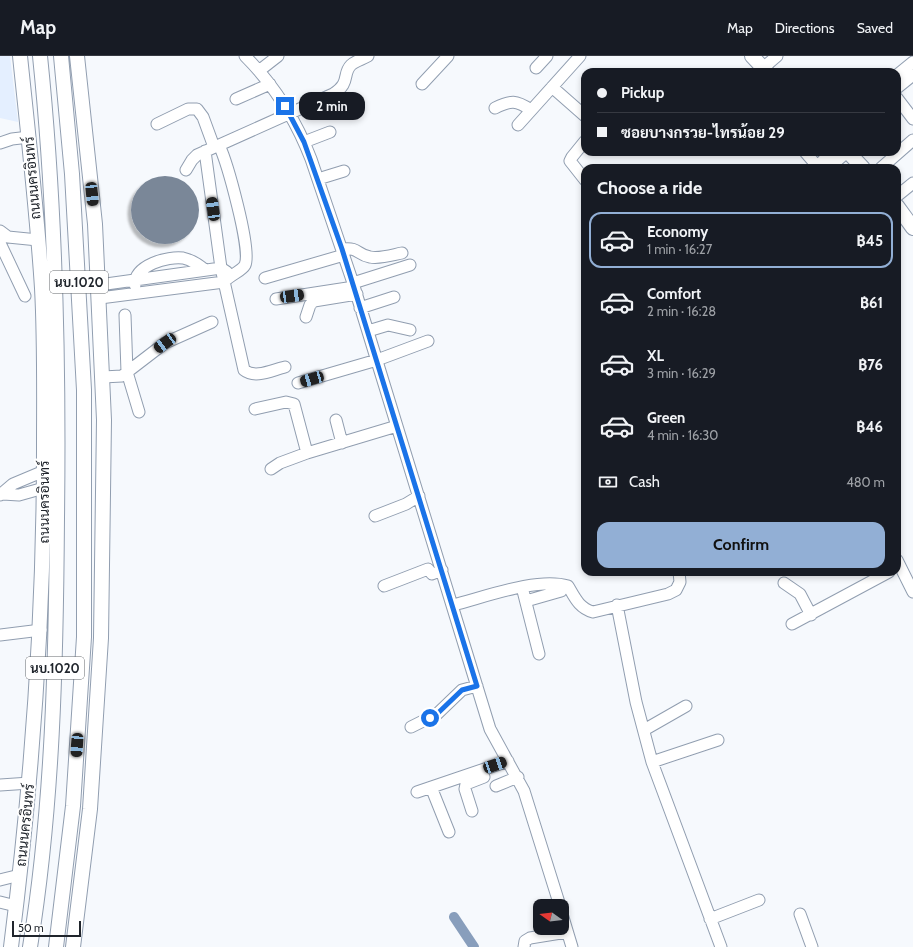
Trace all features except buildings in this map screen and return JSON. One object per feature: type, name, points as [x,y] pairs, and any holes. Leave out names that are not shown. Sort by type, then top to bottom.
[{"type":"main road","name":"ถนนนครอินทร์","points":[[11,947],[30,783],[41,630],[44,488],[42,290],[29,137],[20,56]]},
{"type":"main road","name":"ถนนนครอินทร์","points":[[30,947],[49,796],[57,628],[58,388],[51,179],[40,56]]},
{"type":"main road","name":"นบ.1020","points":[[56,947],[73,806],[84,637],[84,390],[72,174],[61,56]]},
{"type":"main road","name":"นบ.1020","points":[[73,947],[90,809],[101,638],[104,420],[95,224],[78,56]]},
{"type":"main road","points":[[752,56],[763,68]]},
{"type":"main road","points":[[851,156],[859,164]]},
{"type":"main road","points":[[901,212],[913,228]]},
{"type":"main road","points":[[84,390],[99,286]]},
{"type":"main road","points":[[42,290],[58,388]]},
{"type":"street","points":[[245,56],[260,70],[290,113],[304,142],[318,179],[355,288],[490,729],[518,777],[529,804],[558,899]]},
{"type":"street","points":[[260,70],[278,56]]},
{"type":"street","points":[[186,170],[192,160],[213,148],[341,89],[345,84],[348,70],[351,65],[368,56]]},
{"type":"street","points":[[422,84],[448,56]]},
{"type":"street","points":[[536,68],[547,56]]},
{"type":"street","points":[[518,125],[580,56]]},
{"type":"street","points":[[767,68],[777,56]]},
{"type":"street","points":[[901,72],[913,62]]},
{"type":"street","points":[[901,85],[913,75]]},
{"type":"street","points":[[236,99],[270,84]]},
{"type":"street","points":[[552,87],[581,112]]},
{"type":"street","points":[[495,108],[507,101],[514,102],[531,110]]},
{"type":"street","points":[[901,103],[913,119]]},
{"type":"street","points":[[157,124],[188,109],[197,109],[202,117],[213,148],[221,268],[227,278],[244,370],[248,373],[258,374],[285,367]]},
{"type":"street","points":[[304,142],[330,132]]},
{"type":"street","points":[[0,143],[12,139],[29,137]]},
{"type":"street","points":[[901,150],[913,140]]},
{"type":"street","points":[[581,146],[570,162],[581,175]]},
{"type":"street","points":[[99,286],[136,293],[227,278],[244,267],[246,263],[246,254],[234,189],[226,161],[213,148]]},
{"type":"street","points":[[809,156],[817,164]]},
{"type":"street","points":[[828,164],[840,156]]},
{"type":"street","points":[[886,164],[895,156]]},
{"type":"street","points":[[318,179],[344,171]]},
{"type":"street","points":[[901,193],[913,184]]},
{"type":"street","points":[[0,231],[8,236],[38,240]]},
{"type":"street","points":[[0,243],[25,296]]},
{"type":"street","points":[[265,278],[355,249],[367,257],[374,258],[402,253]]},
{"type":"street","points":[[136,293],[135,281],[144,269],[152,264],[171,258],[192,260],[205,270]]},
{"type":"street","points":[[306,317],[310,305],[314,301],[355,288],[410,265]]},
{"type":"street","points":[[99,286],[221,268]]},
{"type":"street","points":[[276,299],[355,288]]},
{"type":"street","points":[[360,308],[394,297]]},
{"type":"street","points":[[125,315],[127,372],[139,412]]},
{"type":"street","points":[[103,377],[122,376],[165,343],[212,322]]},
{"type":"street","points":[[368,331],[388,325],[410,330]]},
{"type":"street","points":[[298,383],[377,360],[428,341]]},
{"type":"street","points":[[255,409],[286,402],[294,404],[307,453]]},
{"type":"street","points":[[336,420],[342,443]]},
{"type":"street","points":[[271,469],[280,463],[307,453],[396,426]]},
{"type":"street","points":[[1,495],[13,484],[44,471]]},
{"type":"street","points":[[1,495],[19,496],[44,488]]},
{"type":"street","points":[[375,516],[406,504],[419,496]]},
{"type":"street","points":[[384,586],[428,569],[432,574],[442,570]]},
{"type":"street","points":[[901,570],[913,592]]},
{"type":"street","points":[[453,605],[534,584],[557,583],[568,586],[579,605],[585,610],[593,612],[617,605],[668,594],[676,590],[680,582],[679,576]]},
{"type":"street","points":[[792,624],[882,576]]},
{"type":"street","points":[[784,583],[800,594],[811,615]]},
{"type":"street","points":[[522,587],[539,654]]},
{"type":"street","points":[[526,601],[561,591]]},
{"type":"street","points":[[617,605],[636,702],[652,762],[721,947]]},
{"type":"street","points":[[0,635],[41,630]]},
{"type":"street","points":[[411,727],[437,714],[462,690],[477,686]]},
{"type":"street","points":[[644,730],[686,706]]},
{"type":"street","points":[[652,762],[718,740]]},
{"type":"street","points":[[416,792],[510,764]]},
{"type":"street","points":[[472,811],[465,789],[466,784],[510,764]]},
{"type":"street","points":[[496,786],[518,777]]},
{"type":"street","points":[[0,785],[30,783]]},
{"type":"street","points":[[431,787],[449,832]]},
{"type":"street","points":[[0,880],[20,875]]},
{"type":"street","points":[[710,919],[759,900]]},
{"type":"street","points":[[0,902],[16,906]]},
{"type":"street","points":[[800,914],[812,947]]},
{"type":"street","points":[[524,947],[525,941],[530,938],[548,935]]},
{"type":"street","points":[[568,935],[572,947]]},
{"type":"shaded area","points":[[0,56],[10,56],[18,122],[0,118]]},
{"type":"waterway","points":[[454,917],[474,947]]},
{"type":"route","points":[[285,106],[290,113],[311,159],[342,249],[477,686],[462,690],[455,695],[437,714],[430,718]]}]
